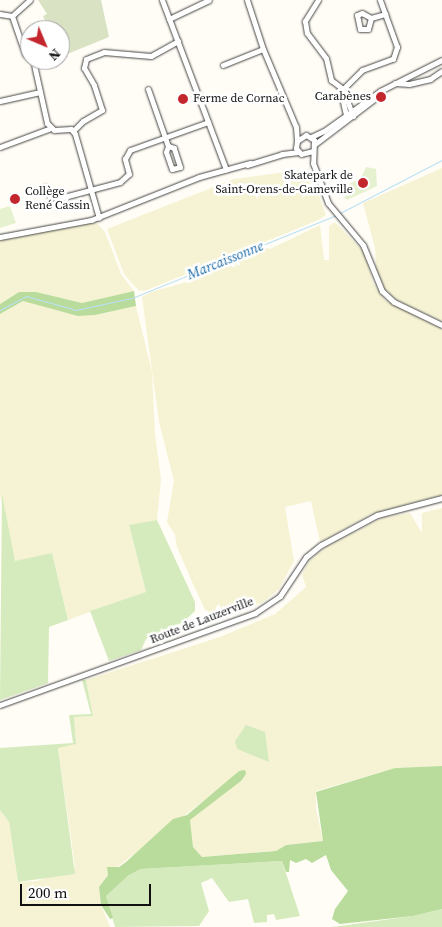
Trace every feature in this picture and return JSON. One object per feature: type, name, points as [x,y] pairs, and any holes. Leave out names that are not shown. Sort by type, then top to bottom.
[{"type":"street","points":[[12,16],[30,0]]},
{"type":"street","points":[[162,0],[226,169]]},
{"type":"street","points":[[169,18],[209,0]]},
{"type":"street","points":[[247,0],[263,49],[296,128],[296,142],[302,154],[313,163]]},
{"type":"street","points":[[318,0],[305,21],[307,33],[326,58],[331,80],[342,89],[353,113]]},
{"type":"street","points":[[342,89],[362,70],[393,59],[398,47],[380,0]]},
{"type":"street","points":[[0,14],[12,16]]},
{"type":"street","points":[[371,18],[385,14]]},
{"type":"street","points":[[12,16],[20,41]]},
{"type":"street","points":[[74,131],[83,121],[102,110],[94,85],[84,68],[86,59],[104,52],[151,56],[178,41]]},
{"type":"street","points":[[223,65],[263,49]]},
{"type":"street","points":[[442,60],[384,90],[315,144],[313,150],[313,163],[333,212],[363,245],[385,295],[442,324]]},
{"type":"street","points":[[34,70],[51,128]]},
{"type":"street","points":[[396,83],[409,84],[430,79],[442,71]]},
{"type":"street","points":[[148,89],[168,146]]},
{"type":"street","points":[[342,89],[346,116]]},
{"type":"street","points":[[0,101],[40,92]]},
{"type":"street","points":[[282,154],[296,142],[353,113]]},
{"type":"street","points":[[45,187],[50,196],[56,198],[90,192],[127,179],[130,172],[125,159],[128,151],[208,122]]},
{"type":"street","points":[[0,147],[51,128],[74,131]]},
{"type":"street","points":[[296,128],[308,136],[315,144]]},
{"type":"street","points":[[74,131],[99,218]]},
{"type":"street","points":[[184,183],[282,154],[302,154],[313,150]]},
{"type":"street","points":[[0,237],[99,218],[184,183],[250,163]]},
{"type":"street","name":"Route de Lauzerville","points":[[0,705],[236,622],[269,605],[284,591],[309,553],[340,533],[376,515],[442,498]]},
{"type":"shaded area","points":[[442,168],[442,321],[399,301],[385,290],[376,269],[375,248],[363,203]]},
{"type":"shaded area","points":[[309,169],[326,215],[316,221],[147,290],[139,291],[124,274],[107,229],[234,179]]},
{"type":"shaded area","points":[[335,222],[364,252],[373,283],[385,300],[442,329],[442,495],[371,514],[320,542],[311,501],[285,507],[294,561],[279,589],[262,603],[230,611],[223,606],[212,617],[207,614],[177,547],[175,535],[167,522],[174,481],[159,422],[142,297],[151,292],[198,279],[201,272],[232,266],[246,253],[264,247],[270,249],[320,225],[324,260],[329,260],[329,226]]},
{"type":"shaded area","points":[[97,223],[105,232],[121,274],[134,291],[82,303],[36,292],[19,292],[0,304],[0,240]]},
{"type":"shaded area","points":[[23,301],[95,315],[136,306],[152,372],[155,434],[161,479],[157,520],[129,526],[146,592],[68,620],[52,553],[15,562],[0,495],[0,314]]},
{"type":"shaded area","points":[[442,508],[442,766],[395,768],[316,791],[316,809],[323,841],[286,845],[276,851],[202,857],[193,847],[189,820],[231,788],[237,775],[108,874],[99,887],[101,905],[110,927],[0,927],[0,810],[9,822],[18,882],[37,881],[75,867],[58,747],[76,744],[74,717],[93,716],[86,680],[220,637],[275,614],[306,587],[302,575],[309,561],[326,547],[382,518],[410,513],[422,533],[422,513]]},
{"type":"green space","points":[[38,0],[101,0],[109,37],[70,53],[70,20],[45,20],[43,16],[47,14]]},
{"type":"green space","name":"Skatepark de Saint-Orens-de-Gameville","points":[[366,167],[376,169],[377,186],[347,200],[344,197],[350,192],[349,184],[361,178]]},
{"type":"green space","points":[[10,206],[16,223],[0,228],[0,209]]},
{"type":"green space","points":[[134,291],[136,306],[95,315],[78,316],[23,301],[0,314],[0,304],[19,292],[36,292],[82,303]]},
{"type":"green space","points":[[2,494],[15,561],[52,553],[68,620],[49,627],[48,683],[0,700]]},
{"type":"green space","points":[[157,520],[195,602],[195,611],[183,622],[146,639],[141,650],[109,661],[90,611],[146,592],[129,525]]},
{"type":"green space","points":[[82,680],[86,680],[93,716],[74,717],[76,744],[58,748],[75,874],[18,882],[9,822],[0,810],[0,748],[73,743],[69,715],[91,714]]},
{"type":"green space","points":[[246,725],[265,732],[269,762],[237,749],[235,741]]},
{"type":"green space","points":[[442,766],[442,909],[413,916],[340,924],[332,919],[335,909],[348,891],[331,870],[326,855],[312,863],[306,859],[296,863],[290,860],[289,872],[286,872],[282,861],[141,869],[129,875],[106,896],[113,918],[110,919],[101,905],[99,887],[108,875],[107,867],[119,867],[126,862],[173,819],[187,815],[239,771],[245,770],[246,774],[241,781],[190,820],[193,847],[202,857],[276,851],[286,845],[323,841],[316,792],[395,768]]},
{"type":"green space","points":[[282,861],[300,916],[276,920],[274,914],[267,915],[267,922],[254,923],[248,899],[229,902],[212,878],[201,883],[209,911],[199,926],[115,927],[106,896],[129,875],[141,869]]},
{"type":"green space","points":[[442,909],[442,927],[332,927],[413,916]]},
{"type":"waterway","name":"Marcaissonne","points":[[340,213],[442,160]]},
{"type":"waterway","name":"Marcaissonne","points":[[0,310],[26,296],[76,310],[132,298],[336,215]]},
{"type":"place","name":"Carabènes","points":[[381,97]]},
{"type":"place","name":"Ferme de Cornac","points":[[183,99]]},
{"type":"place","name":"Skatepark de Saint-Orens-de-Gameville","points":[[363,183]]},
{"type":"place","name":"Collège René Cassin","points":[[15,199]]}]
